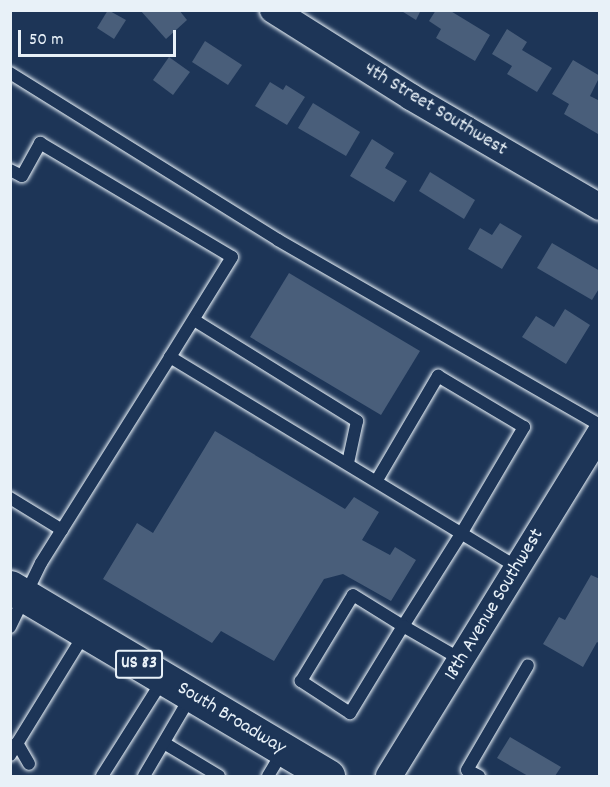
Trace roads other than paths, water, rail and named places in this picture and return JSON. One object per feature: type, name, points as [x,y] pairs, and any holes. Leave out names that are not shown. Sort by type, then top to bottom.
[{"type":"main road","name":"South Broadway","points":[[19,592],[192,695],[276,763],[328,777]]},
{"type":"street","name":"4th Street Southwest","points":[[273,10],[411,97],[600,207]]},
{"type":"street","name":"18th Avenue Southwest","points":[[389,777],[600,433]]},
{"type":"lane","points":[[10,74],[278,240],[600,425]]},
{"type":"lane","points":[[10,170],[22,176],[40,143],[232,257],[62,530],[19,592],[10,627]]},
{"type":"lane","points":[[194,320],[357,421],[348,463]]},
{"type":"lane","points":[[170,357],[377,480],[518,568]]},
{"type":"lane","points":[[377,480],[438,376],[524,427],[461,534],[403,626],[350,713],[301,681],[353,595],[403,626],[462,660]]},
{"type":"lane","points":[[10,498],[62,530]]},
{"type":"lane","points":[[10,754],[86,632]]},
{"type":"lane","points":[[479,777],[467,770],[528,665]]},
{"type":"lane","points":[[102,777],[164,678]]},
{"type":"lane","points":[[144,777],[192,695]]},
{"type":"lane","points":[[17,743],[29,764]]},
{"type":"lane","points":[[164,743],[219,777]]}]
